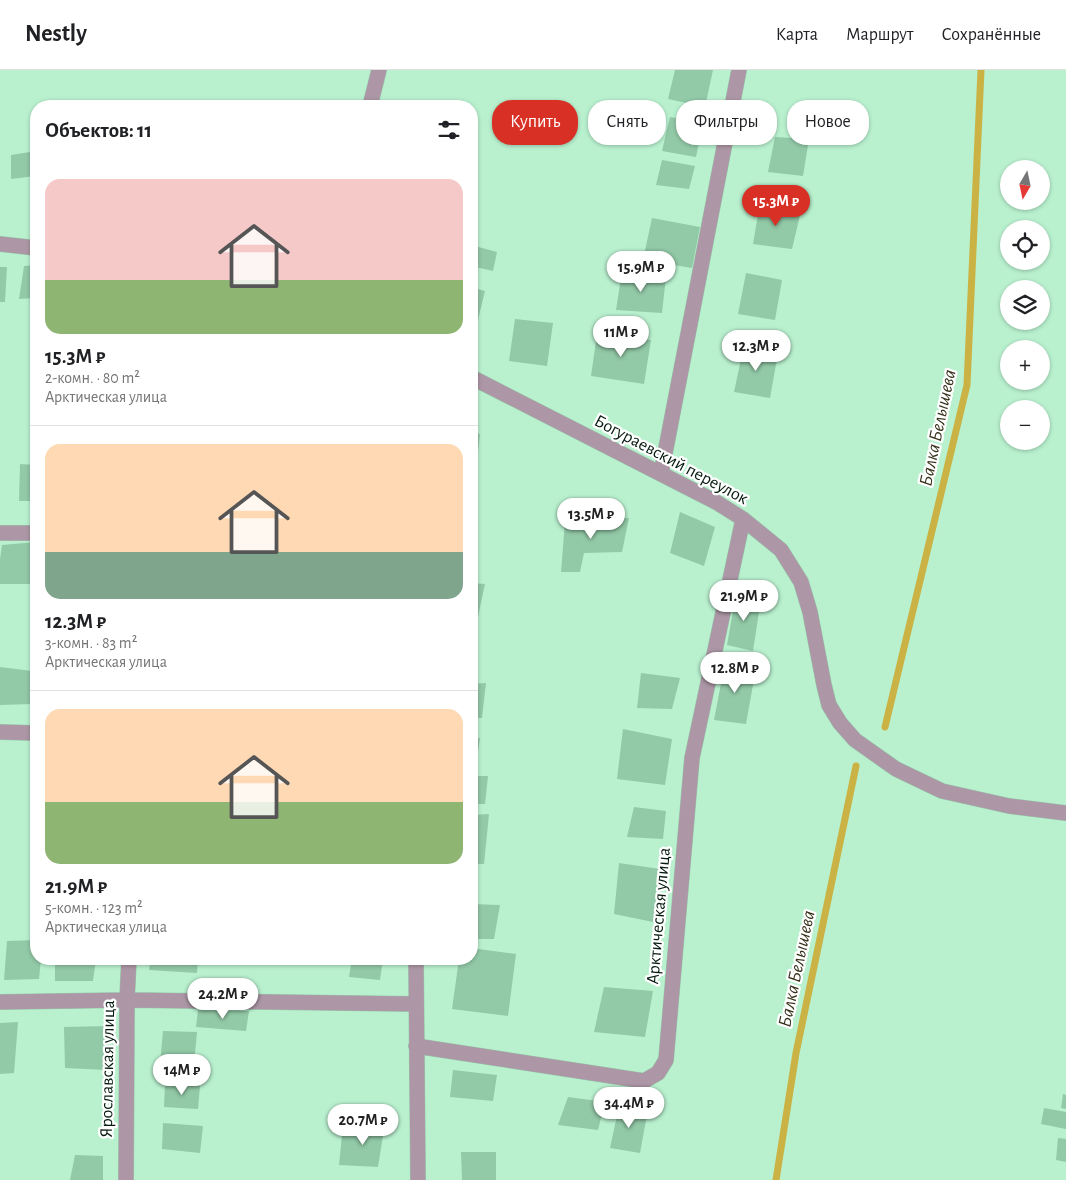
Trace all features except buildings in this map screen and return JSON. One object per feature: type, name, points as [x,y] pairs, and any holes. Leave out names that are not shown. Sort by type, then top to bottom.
[{"type":"street","points":[[372,100],[379,70]]},
{"type":"street","points":[[661,474],[739,70]]},
{"type":"street","points":[[0,244],[30,247]]},
{"type":"street","name":"Богураевский переулок","points":[[478,381],[716,502],[744,519],[781,550],[801,582],[810,612],[829,705],[840,724],[855,740],[896,769],[942,791],[1010,806],[1066,813]]},
{"type":"street","name":"Арктическая улица","points":[[416,1046],[644,1081],[658,1073],[666,1060],[692,758],[744,519]]},
{"type":"street","points":[[0,533],[30,533]]},
{"type":"street","points":[[0,732],[30,733]]},
{"type":"street","name":"Ярославская улица","points":[[126,1180],[129,965]]},
{"type":"street","points":[[416,965],[418,1180]]},
{"type":"street","points":[[0,1002],[128,1000],[416,1004]]},
{"type":"waterway","name":"Балка Белышева","points":[[885,727],[967,385],[981,70]]},
{"type":"waterway","name":"Балка Белышева","points":[[776,1180],[796,1053],[856,766]]}]
